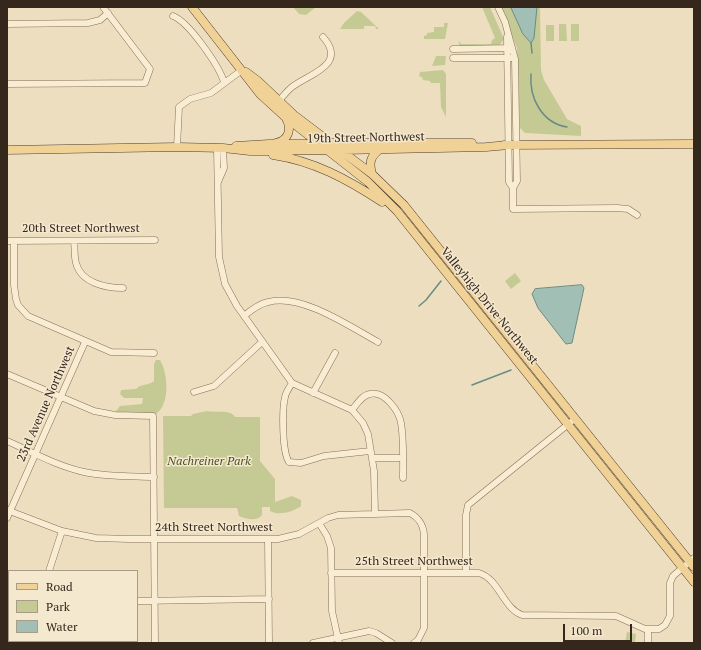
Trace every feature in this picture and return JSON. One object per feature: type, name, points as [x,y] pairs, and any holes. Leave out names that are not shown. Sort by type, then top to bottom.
[{"type":"main road","name":"Valleyhigh Drive Northwest","points":[[192,7],[260,94],[284,116],[319,144],[330,147]]},
{"type":"main road","name":"Valleyhigh Drive Northwest","points":[[242,70],[258,81],[368,182],[397,211],[694,582]]},
{"type":"main road","points":[[269,144],[282,141],[288,135],[289,126],[284,116]]},
{"type":"main road","name":"19th Street Northwest","points":[[7,150],[177,147],[220,148],[250,151],[469,142],[513,145]]},
{"type":"main road","name":"19th Street Northwest","points":[[220,148],[269,144],[319,144]]},
{"type":"main road","name":"19th Street Northwest","points":[[330,147],[342,150],[379,150],[513,145],[694,144]]},
{"type":"main road","name":"Valleyhigh Drive Northwest","points":[[342,150],[372,174],[413,215],[692,562]]},
{"type":"main road","points":[[372,174],[370,162],[372,156],[379,150]]},
{"type":"main road","points":[[250,151],[289,157],[321,167],[359,186],[397,211]]},
{"type":"street","points":[[7,84],[142,84],[146,80],[150,69],[103,7]]},
{"type":"street","points":[[498,7],[505,22],[510,48],[515,57],[513,145],[509,182],[513,188],[513,209],[616,208],[628,210],[637,215]]},
{"type":"street","points":[[7,24],[88,23],[100,20],[108,13]]},
{"type":"street","points":[[173,16],[184,22],[216,63],[224,82]]},
{"type":"street","points":[[279,101],[293,86],[310,77],[328,64],[331,51],[330,46],[323,37]]},
{"type":"street","points":[[453,49],[510,48]]},
{"type":"street","points":[[510,48],[508,58],[513,145]]},
{"type":"street","points":[[453,58],[515,57]]},
{"type":"street","points":[[177,147],[179,107],[190,99],[211,93],[242,70]]},
{"type":"street","points":[[220,148],[224,168],[218,184],[220,266],[231,297],[292,383],[352,410],[357,414],[366,428],[372,458],[375,513]]},
{"type":"street","name":"20th Street Northwest","points":[[10,241],[155,240]]},
{"type":"street","points":[[10,241],[14,285],[18,305],[28,316],[111,352],[154,353]]},
{"type":"street","points":[[74,241],[76,264],[84,275],[105,287],[124,288]]},
{"type":"street","points":[[244,316],[267,302],[290,301],[336,319],[378,342]]},
{"type":"street","name":"23rd Avenue Northwest","points":[[7,518],[8,511],[61,398],[85,342]]},
{"type":"street","points":[[194,392],[214,386],[262,342]]},
{"type":"street","points":[[313,393],[335,354]]},
{"type":"street","points":[[7,374],[99,413],[125,416],[153,416],[155,643]]},
{"type":"street","points":[[292,383],[287,391],[284,402],[285,452],[289,462],[301,463],[324,456],[370,451]]},
{"type":"street","points":[[352,410],[368,394],[376,393],[385,398],[396,412],[401,421],[403,478]]},
{"type":"street","points":[[466,572],[466,515],[468,505],[576,418]]},
{"type":"street","points":[[7,441],[57,463],[88,473],[117,476],[154,477]]},
{"type":"street","points":[[372,458],[402,458]]},
{"type":"street","name":"24th Street Northwest","points":[[8,511],[62,531],[102,538],[155,539],[268,539],[293,536],[338,515],[408,513],[419,519],[424,530],[424,573]]},
{"type":"street","points":[[319,523],[330,545],[332,611],[338,640]]},
{"type":"street","points":[[49,570],[62,531]]},
{"type":"street","points":[[268,539],[269,643]]},
{"type":"street","points":[[648,643],[648,630],[659,629],[669,619],[671,580],[677,571],[692,562]]},
{"type":"street","name":"25th Street Northwest","points":[[331,573],[479,573],[486,576],[513,609],[522,615],[616,616],[648,630]]},
{"type":"street","points":[[414,643],[418,640],[424,628],[424,573]]},
{"type":"street","points":[[138,601],[269,599]]},
{"type":"street","points":[[313,643],[338,640],[371,631],[392,643]]},
{"type":"green space","points":[[293,7],[316,7],[306,15],[299,14]]},
{"type":"green space","points":[[482,7],[490,7],[504,39],[499,46],[462,47],[459,45],[459,41],[461,44],[491,44],[492,40],[495,38]]},
{"type":"green space","points":[[500,7],[540,7],[541,70],[544,80],[567,119],[581,126],[581,136],[525,133],[520,128],[517,48]]},
{"type":"green space","points":[[357,11],[361,12],[379,29],[376,29],[375,26],[364,26],[364,29],[340,29],[344,23]]},
{"type":"green space","points":[[444,23],[448,23],[445,39],[424,39],[424,36],[427,35],[427,33],[434,32],[434,27],[444,27]]},
{"type":"green space","points":[[559,24],[566,24],[567,41],[559,41]]},
{"type":"green space","points":[[571,24],[579,24],[579,41],[571,41]]},
{"type":"green space","points":[[546,25],[554,25],[554,41],[546,41]]},
{"type":"green space","points":[[436,56],[446,56],[445,65],[432,66]]},
{"type":"green space","points":[[443,70],[446,74],[446,117],[441,107],[440,83],[431,83],[430,81],[423,80],[422,77],[419,76],[420,72]]},
{"type":"green space","points":[[515,273],[521,281],[511,289],[505,281]]},
{"type":"green space","points":[[156,360],[160,360],[163,366],[166,381],[165,398],[159,411],[148,417],[134,417],[127,419],[117,416],[116,411],[120,406],[142,404],[143,398],[124,398],[120,394],[121,390],[136,389],[154,381],[154,364]]},
{"type":"green space","name":"Nachreiner Park","points":[[207,411],[227,412],[235,417],[260,417],[260,461],[275,479],[275,502],[292,496],[301,500],[301,506],[290,512],[282,513],[270,511],[270,507],[262,507],[262,515],[257,519],[239,516],[237,508],[164,508],[163,416],[191,416],[193,414]]},
{"type":"green space","points":[[627,632],[636,634],[635,643],[625,643]]},
{"type":"water","points":[[511,7],[537,7],[534,38],[531,43],[523,34]]},
{"type":"water","points":[[582,285],[584,288],[572,343],[566,344],[538,308],[532,294],[535,289]]},
{"type":"waterway","points":[[531,43],[532,53]]},
{"type":"waterway","points":[[531,74],[532,92],[539,108],[544,115],[558,125],[567,127]]},
{"type":"waterway","points":[[419,306],[426,300],[441,281]]},
{"type":"waterway","points":[[472,385],[511,370]]}]
